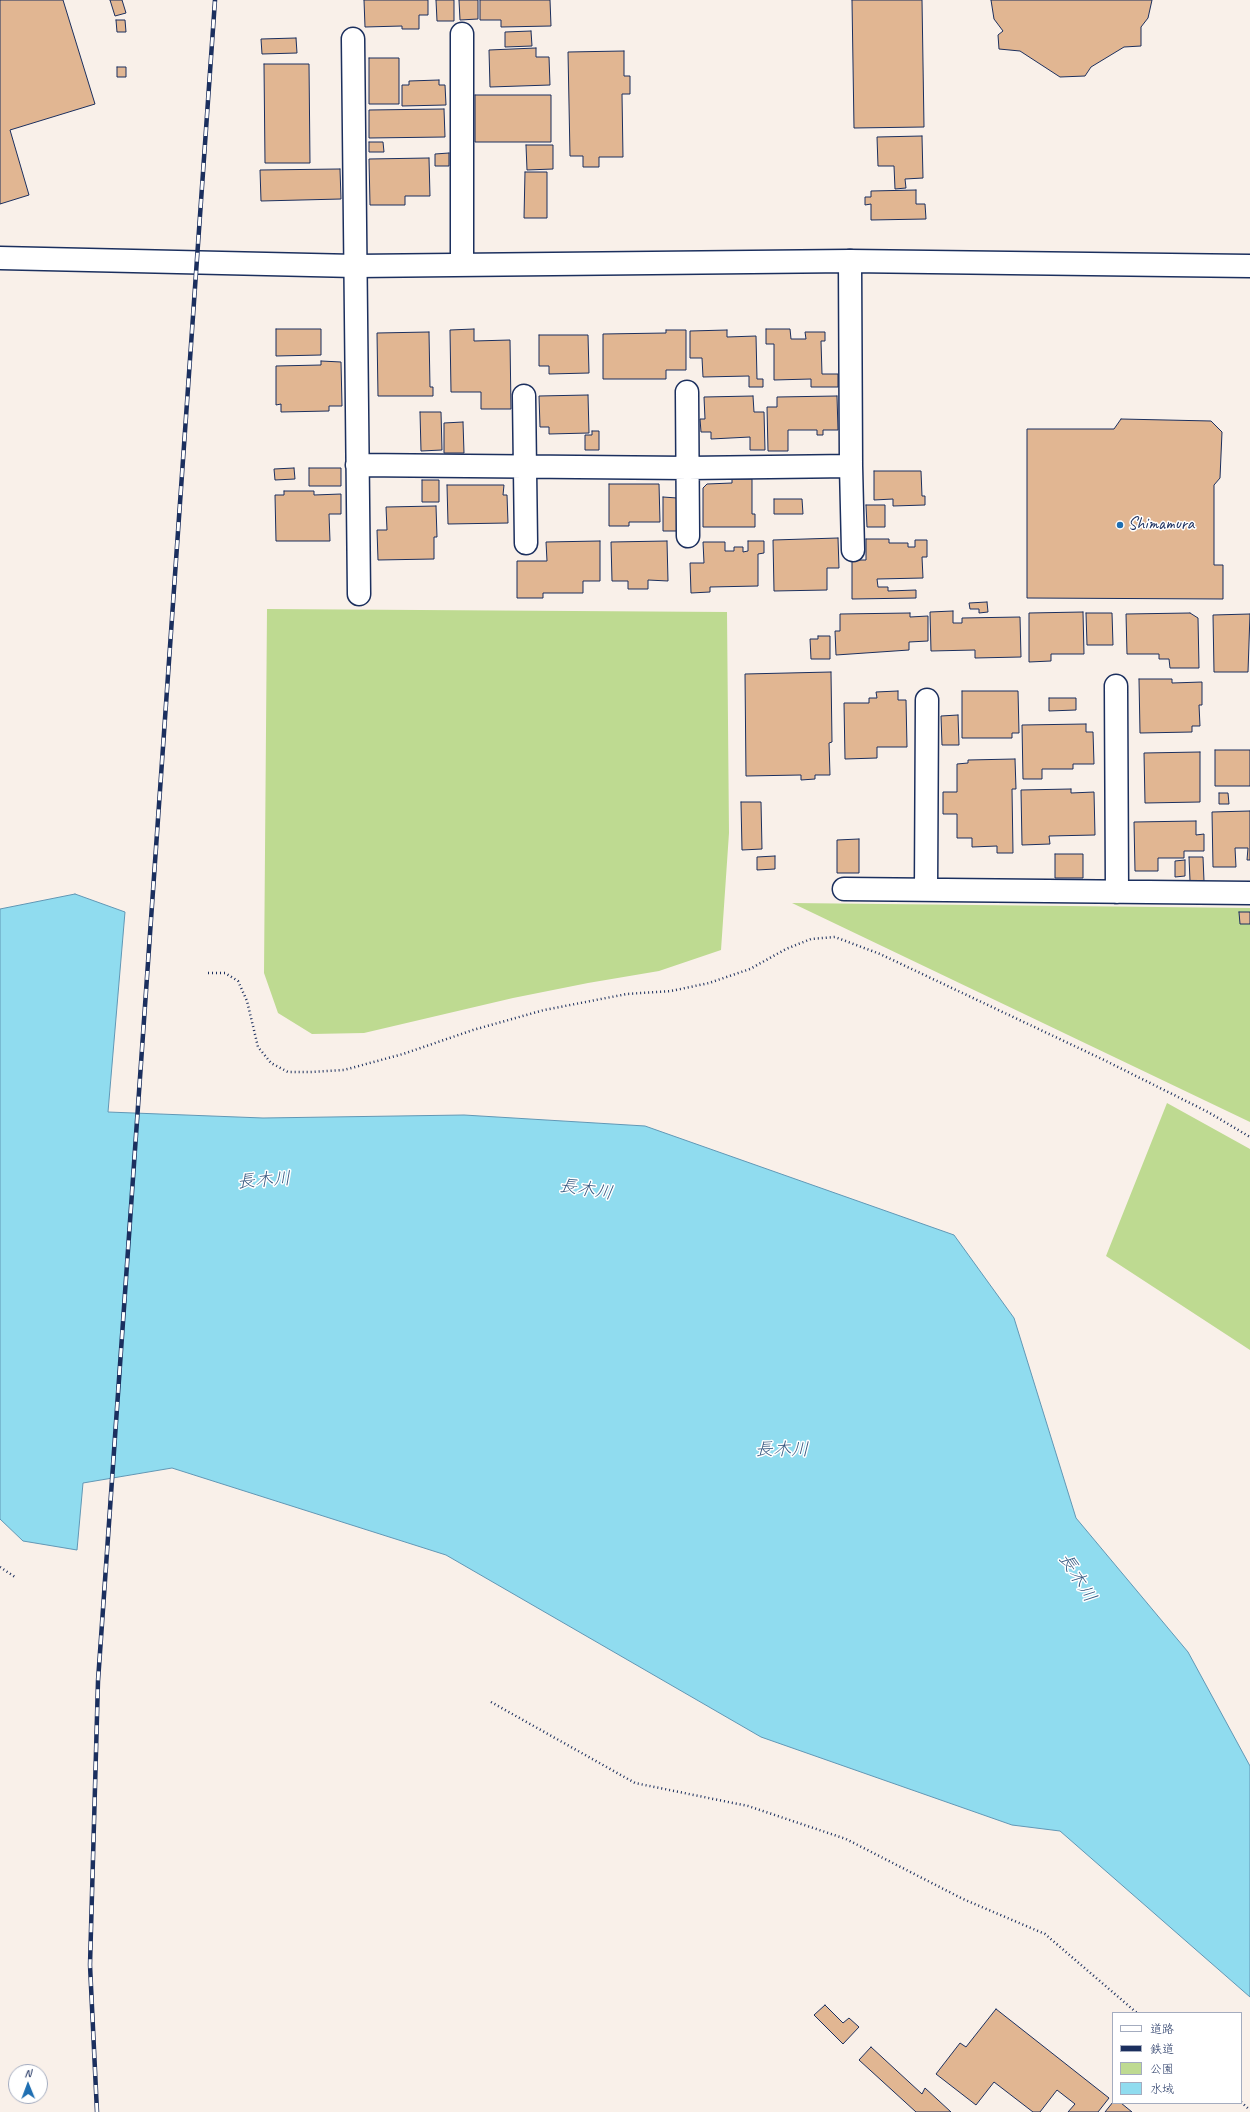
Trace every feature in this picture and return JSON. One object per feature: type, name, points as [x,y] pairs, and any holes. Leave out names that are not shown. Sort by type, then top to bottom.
[{"type":"street","points":[[462,34],[462,264]]},
{"type":"street","points":[[354,39],[359,594]]},
{"type":"street","points":[[0,258],[355,266],[850,261],[1250,266]]},
{"type":"street","points":[[850,261],[853,550]]},
{"type":"street","points":[[687,392],[688,536]]},
{"type":"street","points":[[524,396],[526,543]]},
{"type":"street","points":[[358,465],[688,468],[851,466]]},
{"type":"street","points":[[1116,686],[1117,892]]},
{"type":"street","points":[[926,890],[927,700]]},
{"type":"street","points":[[844,889],[1250,894]]},
{"type":"path","points":[[208,973],[225,973],[238,982],[247,1001],[258,1047],[271,1063],[288,1072],[310,1072],[344,1070],[403,1054],[473,1030],[552,1008],[619,995],[671,991],[709,983],[750,969],[786,949],[810,939],[835,937],[880,954],[1104,1060],[1208,1112],[1250,1137]]},
{"type":"path","points":[[0,1567],[15,1577]]},
{"type":"path","points":[[491,1702],[635,1783],[748,1806],[846,1839],[963,1899],[1045,1934],[1136,2012]]},
{"type":"path","points":[[1242,2103],[1250,2110]]},
{"type":"green space","points":[[267,609],[727,612],[729,833],[721,950],[659,971],[513,998],[364,1033],[312,1034],[278,1013],[264,973]]},
{"type":"green space","points":[[792,903],[1250,908],[1250,1122]]},
{"type":"green space","points":[[1167,1103],[1250,1149],[1250,1350],[1106,1256]]},
{"type":"water","name":"長木川","points":[[75,894],[125,912],[108,1112],[263,1118],[464,1115],[645,1126],[954,1235],[1014,1318],[1076,1518],[1188,1652],[1250,1766],[1250,1997],[1060,1831],[1012,1825],[761,1737],[446,1555],[172,1468],[83,1483],[77,1550],[23,1541],[0,1519],[0,909]]},
{"type":"building","points":[[0,0],[63,0],[95,104],[10,130],[29,195],[0,204]]},
{"type":"building","points":[[110,0],[122,0],[126,13],[115,16]]},
{"type":"building","points":[[364,0],[428,0],[428,15],[419,15],[419,29],[402,29],[402,26],[365,27]]},
{"type":"building","points":[[436,0],[454,0],[454,21],[437,21]]},
{"type":"building","points":[[459,0],[478,0],[478,19],[460,20]]},
{"type":"building","points":[[480,0],[550,0],[551,26],[501,27],[501,20],[480,20]]},
{"type":"building","points":[[852,0],[922,0],[924,127],[854,128]]},
{"type":"building","points":[[991,0],[1152,0],[1148,18],[1141,27],[1141,46],[1124,47],[1091,67],[1085,76],[1060,77],[1020,51],[999,49],[998,35],[1003,31],[994,19]]},
{"type":"building","points":[[116,20],[125,20],[126,32],[117,32]]},
{"type":"building","points":[[531,31],[532,46],[505,47],[505,32]]},
{"type":"building","points":[[296,38],[297,53],[262,54],[261,39]]},
{"type":"building","points":[[536,48],[536,57],[549,57],[550,85],[490,87],[489,50]]},
{"type":"building","points":[[624,51],[624,76],[630,76],[630,94],[622,94],[623,157],[599,157],[599,167],[583,167],[583,156],[570,156],[568,52]]},
{"type":"building","points":[[369,58],[399,58],[399,104],[369,104]]},
{"type":"building","points":[[264,64],[309,64],[310,163],[265,163]]},
{"type":"building","points":[[117,67],[126,67],[126,77],[117,77]]},
{"type":"building","points":[[439,80],[439,85],[445,85],[446,105],[402,106],[402,85],[409,85],[409,81]]},
{"type":"building","points":[[475,95],[551,95],[551,142],[475,142]]},
{"type":"building","points":[[444,109],[445,137],[369,138],[369,110]]},
{"type":"building","points":[[922,136],[923,178],[905,179],[906,188],[895,189],[894,166],[878,166],[877,137]]},
{"type":"building","points":[[369,142],[383,142],[384,152],[369,152]]},
{"type":"building","points":[[526,145],[553,145],[553,169],[527,170]]},
{"type":"building","points":[[449,153],[449,166],[435,166],[435,154]]},
{"type":"building","points":[[429,158],[430,196],[405,196],[405,205],[370,205],[369,159]]},
{"type":"building","points":[[340,169],[341,199],[261,201],[260,170]]},
{"type":"building","points":[[525,172],[547,172],[547,218],[524,218]]},
{"type":"building","points":[[916,190],[916,204],[925,204],[926,219],[871,220],[871,204],[865,205],[865,197],[871,197],[871,191]]},
{"type":"building","points":[[276,329],[321,329],[321,355],[276,356]]},
{"type":"building","points":[[474,329],[474,341],[510,340],[511,409],[481,409],[481,392],[451,392],[450,330]]},
{"type":"building","points":[[766,329],[790,329],[791,339],[806,339],[805,332],[825,332],[825,341],[821,341],[822,374],[838,374],[838,387],[811,387],[811,379],[774,380],[774,344],[766,344]]},
{"type":"building","points":[[666,330],[686,330],[686,370],[666,370],[666,379],[603,379],[603,334],[666,333]]},
{"type":"building","points":[[727,330],[727,337],[756,336],[757,379],[763,379],[763,387],[749,387],[749,376],[703,377],[702,358],[690,358],[690,331]]},
{"type":"building","points":[[429,332],[430,387],[433,387],[433,396],[378,396],[377,333]]},
{"type":"building","points":[[539,335],[588,335],[589,373],[549,374],[549,366],[539,366]]},
{"type":"building","points":[[321,361],[341,362],[342,406],[329,406],[329,411],[281,412],[281,404],[276,405],[276,366],[321,365]]},
{"type":"building","points":[[588,395],[589,433],[549,434],[549,427],[540,427],[539,396]]},
{"type":"building","points":[[753,396],[754,412],[764,412],[765,450],[750,450],[750,437],[711,439],[711,432],[701,432],[700,419],[705,419],[704,397]]},
{"type":"building","points":[[837,396],[838,430],[823,430],[823,435],[817,435],[817,430],[788,430],[788,451],[768,451],[767,407],[777,407],[777,397]]},
{"type":"building","points":[[420,412],[441,412],[442,450],[421,451]]},
{"type":"building","name":"Shimamura","points":[[1121,419],[1211,421],[1222,432],[1220,478],[1214,485],[1214,565],[1223,565],[1223,599],[1027,598],[1027,429],[1114,429]]},
{"type":"building","points":[[463,422],[464,453],[444,453],[444,423]]},
{"type":"building","points":[[592,431],[599,431],[599,450],[585,450],[585,435],[592,435]]},
{"type":"building","points":[[294,468],[295,479],[275,480],[274,469]]},
{"type":"building","points":[[309,468],[341,468],[341,486],[309,486]]},
{"type":"building","points":[[874,471],[921,471],[922,496],[925,496],[925,505],[893,506],[893,499],[874,500]]},
{"type":"building","points":[[732,479],[752,479],[752,514],[755,514],[755,527],[703,527],[703,488],[707,484],[732,483]]},
{"type":"building","points":[[422,480],[439,480],[439,502],[422,502]]},
{"type":"building","points":[[609,484],[659,484],[660,522],[629,522],[629,526],[609,526]]},
{"type":"building","points":[[447,485],[504,485],[503,495],[507,495],[508,523],[448,524]]},
{"type":"building","points":[[284,491],[314,491],[314,495],[341,494],[341,514],[329,514],[330,541],[276,541],[275,495],[284,495]]},
{"type":"building","points":[[663,497],[677,498],[677,531],[663,531]]},
{"type":"building","points":[[774,499],[802,499],[803,514],[774,514]]},
{"type":"building","points":[[866,505],[885,505],[885,527],[867,527]]},
{"type":"building","points":[[436,506],[437,537],[434,537],[434,559],[378,560],[377,530],[387,530],[386,507]]},
{"type":"building","points":[[838,538],[839,568],[827,568],[827,590],[774,591],[773,540]]},
{"type":"building","points":[[866,539],[889,539],[889,543],[908,543],[908,547],[915,547],[915,540],[927,540],[927,557],[922,557],[923,578],[877,579],[878,587],[888,587],[888,591],[916,590],[916,598],[852,599],[852,560],[866,560]]},
{"type":"building","points":[[600,541],[600,581],[583,581],[583,593],[543,593],[543,598],[517,598],[517,561],[547,561],[546,542]]},
{"type":"building","points":[[667,541],[668,581],[648,580],[648,589],[628,589],[628,581],[612,581],[611,542]]},
{"type":"building","points":[[748,541],[764,541],[764,553],[758,554],[758,586],[710,587],[710,592],[691,593],[690,563],[704,563],[703,542],[725,542],[725,551],[734,551],[734,547],[743,547],[743,552],[748,551]]},
{"type":"building","points":[[987,602],[988,612],[979,613],[979,609],[970,609],[969,603]]},
{"type":"building","points":[[953,611],[953,623],[962,623],[962,618],[1020,617],[1021,657],[975,658],[975,650],[931,651],[930,612]]},
{"type":"building","points":[[1083,612],[1084,654],[1051,654],[1051,661],[1029,662],[1029,613]]},
{"type":"building","points":[[910,613],[910,617],[928,616],[928,641],[909,642],[909,650],[836,655],[835,631],[840,631],[840,614]]},
{"type":"building","points":[[1086,613],[1112,613],[1113,645],[1087,645]]},
{"type":"building","points":[[1190,613],[1198,618],[1199,668],[1170,668],[1169,659],[1159,659],[1159,654],[1127,654],[1126,614]]},
{"type":"building","points":[[1250,614],[1248,672],[1214,672],[1213,615]]},
{"type":"building","points":[[818,636],[830,636],[830,659],[811,659],[810,639],[818,639]]},
{"type":"building","points":[[831,672],[832,742],[829,743],[830,775],[815,775],[815,779],[801,780],[801,775],[746,776],[745,674]]},
{"type":"building","points":[[1139,679],[1172,679],[1172,683],[1202,682],[1202,705],[1199,705],[1200,726],[1192,726],[1192,732],[1140,733]]},
{"type":"building","points":[[898,691],[898,700],[906,700],[907,747],[877,747],[877,758],[845,759],[844,703],[869,703],[869,698],[877,698],[876,692]]},
{"type":"building","points":[[962,691],[1018,691],[1019,733],[1012,733],[1012,738],[962,738]]},
{"type":"building","points":[[1049,698],[1076,698],[1076,710],[1049,711]]},
{"type":"building","points":[[958,715],[959,745],[942,745],[941,716]]},
{"type":"building","points":[[1086,724],[1086,732],[1093,732],[1094,764],[1073,764],[1073,769],[1042,769],[1042,779],[1023,779],[1022,725]]},
{"type":"building","points":[[1215,750],[1250,750],[1250,786],[1215,786]]},
{"type":"building","points":[[1200,752],[1200,802],[1145,803],[1144,753]]},
{"type":"building","points":[[1015,759],[1016,789],[1012,789],[1013,853],[997,853],[997,846],[972,847],[972,838],[957,838],[957,814],[943,814],[943,792],[957,792],[957,764],[968,763],[968,760]]},
{"type":"building","points":[[1071,789],[1071,793],[1094,792],[1095,835],[1049,836],[1050,844],[1022,845],[1021,790]]},
{"type":"building","points":[[1219,793],[1228,793],[1229,804],[1219,804]]},
{"type":"building","points":[[741,802],[761,802],[762,849],[742,850]]},
{"type":"building","points":[[1250,811],[1250,860],[1247,860],[1248,848],[1235,848],[1236,867],[1213,867],[1212,812]]},
{"type":"building","points":[[1196,821],[1196,835],[1204,834],[1204,851],[1184,851],[1184,858],[1158,858],[1158,871],[1135,871],[1134,822]]},
{"type":"building","points":[[859,839],[859,873],[837,873],[837,840]]},
{"type":"building","points":[[1055,854],[1083,854],[1083,878],[1055,878]]},
{"type":"building","points":[[775,856],[775,869],[757,870],[757,857]]},
{"type":"building","points":[[1189,857],[1203,857],[1204,881],[1190,881]]},
{"type":"building","points":[[1185,860],[1185,876],[1175,877],[1175,861]]},
{"type":"building","points":[[1239,912],[1250,912],[1250,924],[1240,924]]},
{"type":"building","points":[[825,2005],[843,2023],[849,2018],[859,2027],[843,2044],[814,2015]]},
{"type":"building","points":[[996,2009],[1109,2098],[1098,2112],[1068,2112],[1075,2104],[1057,2090],[1040,2112],[1033,2112],[994,2082],[976,2105],[936,2074],[960,2043],[966,2047]]},
{"type":"building","points":[[871,2047],[922,2094],[925,2088],[951,2112],[916,2112],[859,2060]]},
{"type":"building","points":[[1112,2103],[1122,2104],[1132,2112],[1105,2112]]},
{"type":"railway","points":[[97,2112],[90,1965],[98,1681],[215,0]]},
{"type":"place","name":"Shimamura","points":[[1120,525]]}]
